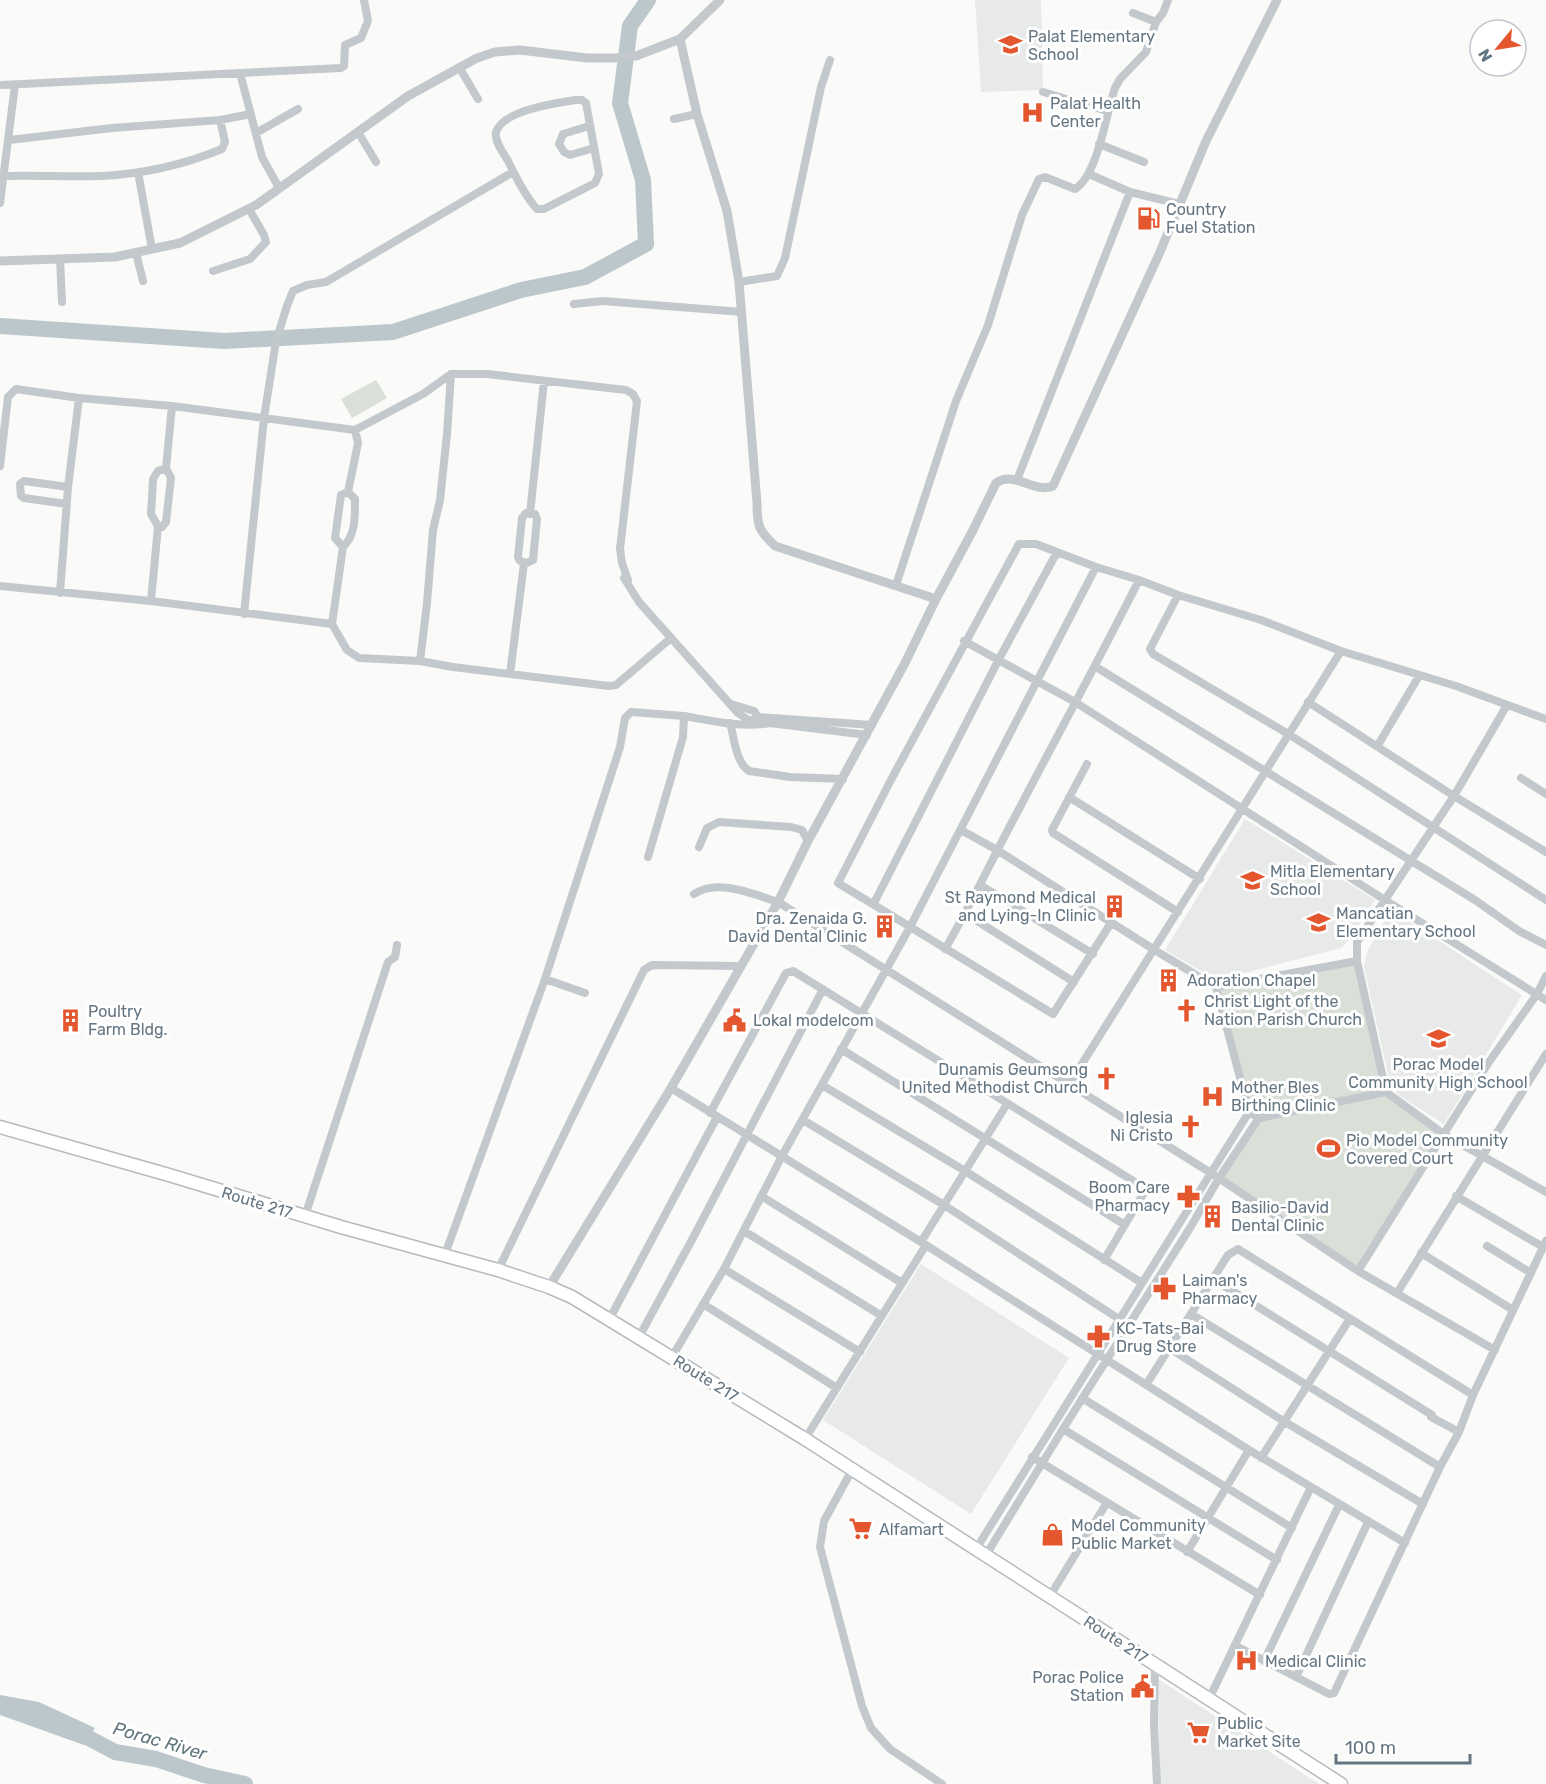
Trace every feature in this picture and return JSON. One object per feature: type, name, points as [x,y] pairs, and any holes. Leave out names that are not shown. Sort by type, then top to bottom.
[{"type":"main road","name":"Route 217","points":[[0,1127],[444,1257],[498,1270],[572,1297],[806,1438],[852,1470],[1341,1784]]},
{"type":"street","points":[[2,85],[344,66],[345,45],[361,38],[368,21],[364,0]]},
{"type":"street","points":[[0,261],[115,257],[180,243],[249,209],[408,96],[485,54],[505,50],[614,58],[644,54],[680,39],[720,0]]},
{"type":"street","points":[[896,585],[956,401],[988,325],[1022,214],[1039,178],[1045,177],[1075,189],[1089,174],[1115,87],[1146,52],[1156,22],[1163,13],[1168,0]]},
{"type":"street","points":[[549,1287],[671,1088],[778,902],[808,841],[867,735],[996,483],[1002,479],[1017,480],[1040,487],[1053,486],[1121,339],[1206,141],[1277,0]]},
{"type":"street","points":[[1133,13],[1156,22]]},
{"type":"street","points":[[680,39],[697,114],[727,211],[739,282],[757,522],[763,534],[775,546],[936,599]]},
{"type":"street","points":[[739,282],[771,278],[777,276],[781,270],[821,87],[830,60]]},
{"type":"street","points":[[459,67],[478,99]]},
{"type":"street","points":[[240,73],[262,157],[279,188]]},
{"type":"street","points":[[0,203],[15,85]]},
{"type":"street","points":[[1042,92],[1107,111]]},
{"type":"street","points":[[582,100],[586,103],[594,148],[599,174],[595,183],[544,209],[537,209],[513,172],[496,138],[496,131],[519,113],[541,106],[582,100]]},
{"type":"street","points":[[256,133],[298,109]]},
{"type":"street","points":[[9,140],[112,128],[220,120],[251,114]]},
{"type":"street","points":[[674,118],[697,114]]},
{"type":"street","points":[[4,176],[102,176],[175,166],[222,150],[225,142],[220,120]]},
{"type":"street","points":[[589,126],[563,135],[559,144],[564,152],[570,155],[594,148]]},
{"type":"street","points":[[358,132],[376,162]]},
{"type":"street","points":[[1099,144],[1144,162]]},
{"type":"street","points":[[138,172],[152,249]]},
{"type":"street","points":[[244,614],[264,418],[276,341],[293,291],[308,285],[326,282],[513,172]]},
{"type":"street","points":[[1089,174],[1130,192],[1179,204]]},
{"type":"street","points":[[1017,480],[1130,192]]},
{"type":"street","points":[[213,272],[250,259],[263,247],[266,238],[249,209]]},
{"type":"street","points":[[136,253],[143,281]]},
{"type":"street","points":[[60,259],[62,302]]},
{"type":"street","points":[[574,304],[603,301],[742,312]]},
{"type":"street","points":[[420,661],[428,603],[433,530],[440,500],[446,445],[451,374]]},
{"type":"street","points":[[0,466],[8,397],[16,389],[79,398],[172,406],[355,430],[423,394],[451,374],[487,374],[626,390],[633,394],[637,401],[620,549],[628,579],[624,578],[639,602],[731,704],[753,711],[758,717],[872,725]]},
{"type":"street","points":[[530,514],[544,381]]},
{"type":"street","points":[[60,593],[68,487],[79,398]]},
{"type":"street","points":[[158,526],[162,527],[166,522],[171,478],[166,468],[172,406]]},
{"type":"street","points":[[348,492],[358,443],[355,430]]},
{"type":"street","points":[[151,601],[158,526],[151,514],[153,479],[158,471],[166,468]]},
{"type":"street","points":[[67,504],[24,498],[21,496],[20,484],[24,481],[68,487]]},
{"type":"street","points":[[348,492],[355,499],[355,513],[351,539],[343,547],[332,624],[347,650],[359,658],[420,661],[609,686],[616,685],[671,638]]},
{"type":"street","points":[[343,547],[335,538],[341,495],[348,492]]},
{"type":"street","points":[[524,514],[530,514],[537,517],[533,560],[524,563],[518,557],[522,518],[524,514]]},
{"type":"street","points":[[1111,923],[1054,1013],[1050,1013],[838,883],[964,641],[1019,544],[1036,544],[1178,596],[1261,620],[1341,651],[1546,718]]},
{"type":"street","points":[[874,903],[999,659],[1057,552]]},
{"type":"street","points":[[510,674],[524,563]]},
{"type":"street","points":[[672,1357],[724,1269],[782,1156],[910,927],[1096,567]]},
{"type":"street","points":[[945,949],[966,914],[1075,702],[1096,667],[1139,580]]},
{"type":"street","points":[[0,586],[151,601],[332,624]]},
{"type":"street","points":[[1178,596],[1150,649],[1153,654],[1290,735],[1546,900]]},
{"type":"street","points":[[964,641],[1075,702],[1546,1000]]},
{"type":"street","points":[[1070,1083],[1341,651]]},
{"type":"street","points":[[1096,667],[1475,900],[1519,931],[1546,945]]},
{"type":"street","points":[[1378,746],[1419,676]]},
{"type":"street","points":[[1308,702],[1546,852]]},
{"type":"street","points":[[1507,705],[1454,796],[1357,942],[1357,961],[1386,1092],[1445,1135],[1546,1192]]},
{"type":"street","points":[[444,1257],[545,980],[620,747],[625,718],[631,712],[730,723],[758,725],[770,723],[867,735]]},
{"type":"street","points":[[648,857],[683,737],[684,717]]},
{"type":"street","points":[[730,723],[740,760],[744,768],[749,771],[790,777],[843,779]]},
{"type":"street","points":[[1087,764],[1052,830],[1054,834],[1178,912]]},
{"type":"street","points":[[1521,778],[1546,794]]},
{"type":"street","points":[[1069,797],[1200,879]]},
{"type":"street","points":[[699,847],[706,828],[718,822],[791,827],[802,830],[808,841]]},
{"type":"street","points":[[961,830],[997,850],[1153,950],[1216,987],[1357,961]]},
{"type":"street","points":[[980,885],[1093,954]]},
{"type":"street","points":[[694,894],[709,887],[747,892],[778,902],[1070,1083],[1219,1178],[1358,1271],[1495,1350]]},
{"type":"street","points":[[966,914],[1074,982]]},
{"type":"street","points":[[305,1216],[388,962],[395,957],[397,945]]},
{"type":"street","points":[[498,1270],[644,970],[652,965],[741,966]]},
{"type":"street","points":[[609,1320],[786,973],[794,971],[1145,1189],[1104,1260]]},
{"type":"street","points":[[1358,1271],[1489,1062],[1537,994],[1546,976]]},
{"type":"street","points":[[545,980],[585,993]]},
{"type":"street","points":[[1216,987],[1249,1112],[1259,1118],[1386,1092]]},
{"type":"street","points":[[639,1336],[823,989]]},
{"type":"street","points":[[841,1049],[1125,1225]]},
{"type":"street","points":[[1397,1293],[1546,1054]]},
{"type":"street","points":[[822,1085],[1142,1283]]},
{"type":"street","points":[[671,1088],[1261,1458],[1405,1543]]},
{"type":"street","points":[[806,1438],[902,1283],[944,1205],[1007,1104]]},
{"type":"street","points":[[981,1552],[1032,1457],[1249,1112]]},
{"type":"street","points":[[981,1552],[1042,1463],[1168,1264],[1219,1178],[1259,1118]]},
{"type":"street","points":[[803,1120],[944,1205],[1119,1319]]},
{"type":"street","points":[[761,1196],[902,1283]]},
{"type":"street","points":[[1236,1646],[1329,1694],[1334,1693],[1545,1244],[1456,1196]]},
{"type":"street","points":[[744,1231],[882,1316]]},
{"type":"street","points":[[1487,1246],[1531,1273]]},
{"type":"street","points":[[1146,1385],[1229,1254],[1241,1250],[1349,1320],[1473,1395]]},
{"type":"street","points":[[1421,1253],[1514,1310]]},
{"type":"street","points":[[724,1269],[860,1352]]},
{"type":"street","points":[[1213,1279],[1432,1415],[1431,1417],[1459,1431]]},
{"type":"street","points":[[703,1304],[837,1388]]},
{"type":"street","points":[[1191,1314],[1440,1467]]},
{"type":"street","points":[[1261,1458],[1349,1320]]},
{"type":"street","points":[[1169,1348],[1285,1422],[1423,1503]]},
{"type":"street","points":[[1082,1398],[1292,1528]]},
{"type":"street","points":[[1063,1429],[1277,1560]]},
{"type":"street","points":[[1187,1552],[1249,1450]]},
{"type":"street","points":[[1032,1457],[1106,1504],[1260,1595]]},
{"type":"street","points":[[852,1470],[824,1521],[820,1547],[862,1706],[871,1728],[890,1749],[942,1784]]},
{"type":"street","points":[[1209,1699],[1311,1487]]},
{"type":"street","points":[[1050,1596],[1106,1504]]},
{"type":"street","points":[[1264,1661],[1339,1505]]},
{"type":"street","points":[[1296,1677],[1368,1522]]},
{"type":"street","points":[[1155,1664],[1154,1725],[1157,1784]]},
{"type":"shaded area","name":"Palat Elementary School","points":[[975,0],[1041,0],[1043,90],[981,92]]},
{"type":"shaded area","points":[[376,380],[387,398],[352,418],[341,399]]},
{"type":"shaded area","name":"Mitla Elementary School","points":[[1245,819],[1375,900],[1349,940],[1341,948],[1245,973],[1213,978],[1165,950]]},
{"type":"shaded area","name":"Porac Model Community High School","points":[[1390,909],[1522,995],[1444,1124],[1398,1095],[1390,1083],[1364,967],[1367,952]]},
{"type":"shaded area","points":[[1357,961],[1386,1092],[1445,1135],[1358,1271],[1219,1178],[1259,1119],[1249,1112],[1216,987]]},
{"type":"shaded area","points":[[921,1264],[1069,1358],[971,1514],[823,1420]]},
{"type":"shaded area","name":"Public Market Site","points":[[1158,1679],[1319,1784],[1160,1784]]},
{"type":"shaded area","points":[[0,1695],[39,1702],[95,1728],[84,1745],[0,1715]]},
{"type":"waterway","points":[[0,326],[224,341],[393,332],[521,290],[585,277],[646,244],[643,180],[620,103],[630,26],[648,0]]},
{"type":"waterway","name":"Porac River","points":[[70,1728],[115,1752],[156,1759],[204,1775],[245,1784]]},
{"type":"place","name":"Palat Elementary School","points":[[1010,45]]},
{"type":"place","name":"Palat Health Center","points":[[1032,112]]},
{"type":"place","name":"Country Fuel Station","points":[[1148,218]]},
{"type":"place","name":"Mitla Elementary School","points":[[1252,880]]},
{"type":"place","name":"St Raymond Medical and Lying-In Clinic","points":[[1114,906]]},
{"type":"place","name":"Mancatian Elementary School","points":[[1318,922]]},
{"type":"place","name":"Dra. Zenaida G. David Dental Clinic","points":[[885,927]]},
{"type":"place","name":"Adoration Chapel","points":[[1169,980]]},
{"type":"place","name":"Christ Light of the Nation Parish Church","points":[[1186,1010]]},
{"type":"place","name":"Poultry Farm Bldg.","points":[[70,1020]]},
{"type":"place","name":"Lokal modelcom","points":[[735,1020]]},
{"type":"place","name":"Porac Model Community High School","points":[[1438,1039]]},
{"type":"place","name":"Dunamis Geumsong United Methodist Church","points":[[1106,1078]]},
{"type":"place","name":"Mother Bles Birthing Clinic","points":[[1213,1096]]},
{"type":"place","name":"Iglesia Ni Cristo","points":[[1191,1126]]},
{"type":"place","name":"Pio Model Community Covered Court","points":[[1328,1149]]},
{"type":"place","name":"Boom Care Pharmacy","points":[[1188,1196]]},
{"type":"place","name":"Basilio-David Dental Clinic","points":[[1213,1216]]},
{"type":"place","name":"Laiman's Pharmacy","points":[[1164,1289]]},
{"type":"place","name":"KC-Tats-Bai Drug Store","points":[[1098,1337]]},
{"type":"place","name":"Alfamart","points":[[861,1529]]},
{"type":"place","name":"Model Community Public Market","points":[[1053,1534]]},
{"type":"place","name":"Medical Clinic","points":[[1247,1661]]},
{"type":"place","name":"Porac Police Station","points":[[1142,1686]]},
{"type":"place","name":"Public Market Site","points":[[1199,1732]]}]
